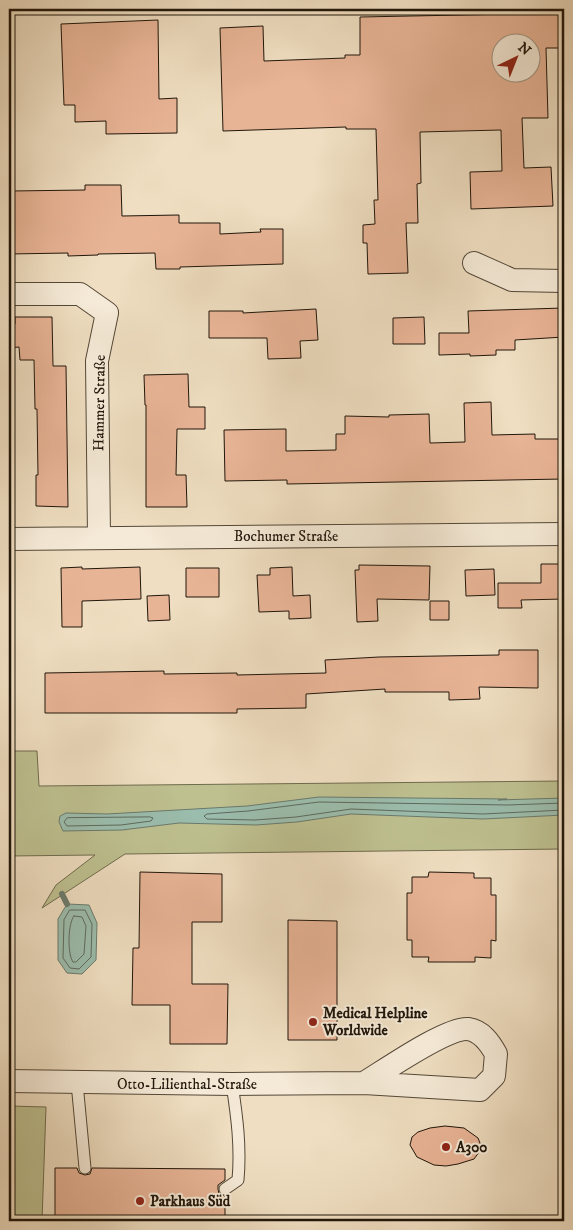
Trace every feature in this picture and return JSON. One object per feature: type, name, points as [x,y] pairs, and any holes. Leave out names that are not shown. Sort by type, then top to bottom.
[{"type":"street","points":[[474,263],[512,280],[564,281]]},
{"type":"street","name":"Hammer Straße","points":[[9,294],[80,294],[107,314],[97,361],[99,537]]},
{"type":"street","name":"Bochumer Straße","points":[[9,539],[564,534]]},
{"type":"street","name":"Otto-Lilienthal-Straße","points":[[9,1081],[232,1084],[364,1083],[480,1090],[494,1076],[496,1054],[486,1038],[468,1029],[450,1033],[417,1050],[364,1083]]},
{"type":"lane","points":[[76,1083],[85,1168]]},
{"type":"lane","points":[[225,1189],[238,1180],[240,1161],[239,1128],[232,1084]]},
{"type":"green space","points":[[9,751],[37,751],[39,786],[564,781],[564,849],[125,854],[42,908],[56,885],[95,855],[9,856]]},
{"type":"green space","points":[[9,1106],[46,1107],[42,1221],[9,1221]]},
{"type":"water","points":[[319,797],[507,799],[498,800],[564,798],[564,815],[483,819],[351,814],[297,822],[256,825],[179,823],[122,830],[63,831],[59,822],[60,816],[66,813],[107,814],[247,806]]},
{"type":"water","points":[[67,904],[89,905],[97,923],[96,960],[82,974],[67,973],[58,960],[58,919]]},
{"type":"building","points":[[564,13],[564,48],[546,48],[548,118],[522,118],[524,168],[551,167],[553,206],[471,209],[470,172],[502,171],[501,130],[420,132],[421,183],[417,184],[418,223],[406,223],[408,273],[368,274],[367,243],[363,243],[363,225],[375,224],[374,200],[378,200],[376,129],[346,129],[346,127],[223,131],[220,28],[263,26],[264,61],[345,58],[345,55],[360,55],[360,17]]},
{"type":"building","points":[[158,20],[159,99],[177,98],[177,133],[106,134],[106,121],[75,122],[75,105],[64,105],[61,24]]},
{"type":"building","points":[[85,185],[121,185],[122,216],[179,215],[179,223],[220,223],[220,234],[261,232],[260,229],[283,229],[283,264],[156,269],[155,253],[68,256],[68,253],[9,254],[9,193],[11,191],[85,190]]},
{"type":"building","points":[[563,308],[564,337],[515,340],[515,350],[496,350],[496,355],[439,355],[439,333],[469,333],[468,311]]},
{"type":"building","points":[[316,309],[318,340],[300,341],[301,358],[268,359],[267,338],[209,338],[209,311],[243,311],[243,313]]},
{"type":"building","points":[[15,317],[52,317],[53,366],[66,366],[68,507],[36,506],[36,475],[38,475],[34,360],[20,360],[19,347],[9,348],[9,324],[15,324]]},
{"type":"building","points":[[424,317],[425,344],[393,344],[393,318]]},
{"type":"building","points":[[188,374],[189,407],[205,407],[205,429],[177,429],[176,475],[186,475],[187,507],[146,507],[146,405],[144,375]]},
{"type":"building","points":[[491,402],[492,435],[535,434],[535,439],[564,439],[564,479],[287,484],[287,480],[225,481],[224,430],[286,429],[286,451],[336,450],[336,434],[345,434],[345,416],[389,417],[389,415],[429,414],[430,443],[465,442],[464,403]]},
{"type":"building","points":[[541,564],[564,564],[564,599],[521,600],[522,608],[498,608],[498,583],[541,583]]},
{"type":"building","points":[[359,565],[430,566],[429,600],[377,599],[378,621],[357,622],[355,570],[359,570]]},
{"type":"building","points":[[82,567],[82,569],[140,567],[141,599],[82,601],[82,627],[62,627],[61,568]]},
{"type":"building","points":[[292,567],[293,596],[310,595],[311,618],[289,619],[289,611],[259,612],[257,575],[270,575],[270,568]]},
{"type":"building","points":[[186,568],[219,568],[219,597],[186,597]]},
{"type":"building","points":[[494,569],[495,595],[466,596],[465,570]]},
{"type":"building","points":[[169,595],[170,620],[148,621],[147,596]]},
{"type":"building","points":[[430,601],[449,601],[449,620],[430,620]]},
{"type":"building","points":[[499,650],[538,650],[538,688],[479,687],[480,699],[449,700],[449,692],[385,692],[385,689],[306,694],[306,708],[237,709],[237,713],[45,713],[45,673],[164,671],[164,674],[237,673],[237,675],[326,673],[325,660],[499,655]]},
{"type":"building","points":[[140,872],[222,874],[222,922],[192,922],[192,984],[228,984],[227,1044],[170,1044],[170,1005],[132,1005],[133,948],[139,948]]},
{"type":"building","points":[[429,872],[474,873],[474,878],[491,878],[491,895],[496,895],[496,941],[491,940],[491,958],[475,957],[475,962],[428,962],[429,957],[412,957],[412,940],[407,940],[407,893],[412,893],[412,877],[428,877]]},
{"type":"building","points":[[288,920],[337,921],[337,1040],[288,1040]]},
{"type":"building","name":"A300","points":[[445,1126],[464,1128],[478,1138],[482,1148],[474,1159],[446,1166],[434,1165],[417,1157],[410,1145],[412,1137],[418,1132],[430,1128]]},
{"type":"building","name":"Parkhaus Süd","points":[[55,1168],[77,1168],[79,1173],[85,1175],[90,1174],[92,1168],[225,1169],[225,1180],[218,1185],[218,1189],[219,1194],[225,1196],[225,1221],[55,1221]]},
{"type":"waterway","points":[[62,894],[67,904]]},
{"type":"place","name":"Medical Helpline Worldwide","points":[[313,1022]]},
{"type":"place","name":"A300","points":[[446,1147]]},
{"type":"place","name":"Parkhaus Süd","points":[[140,1201]]}]
